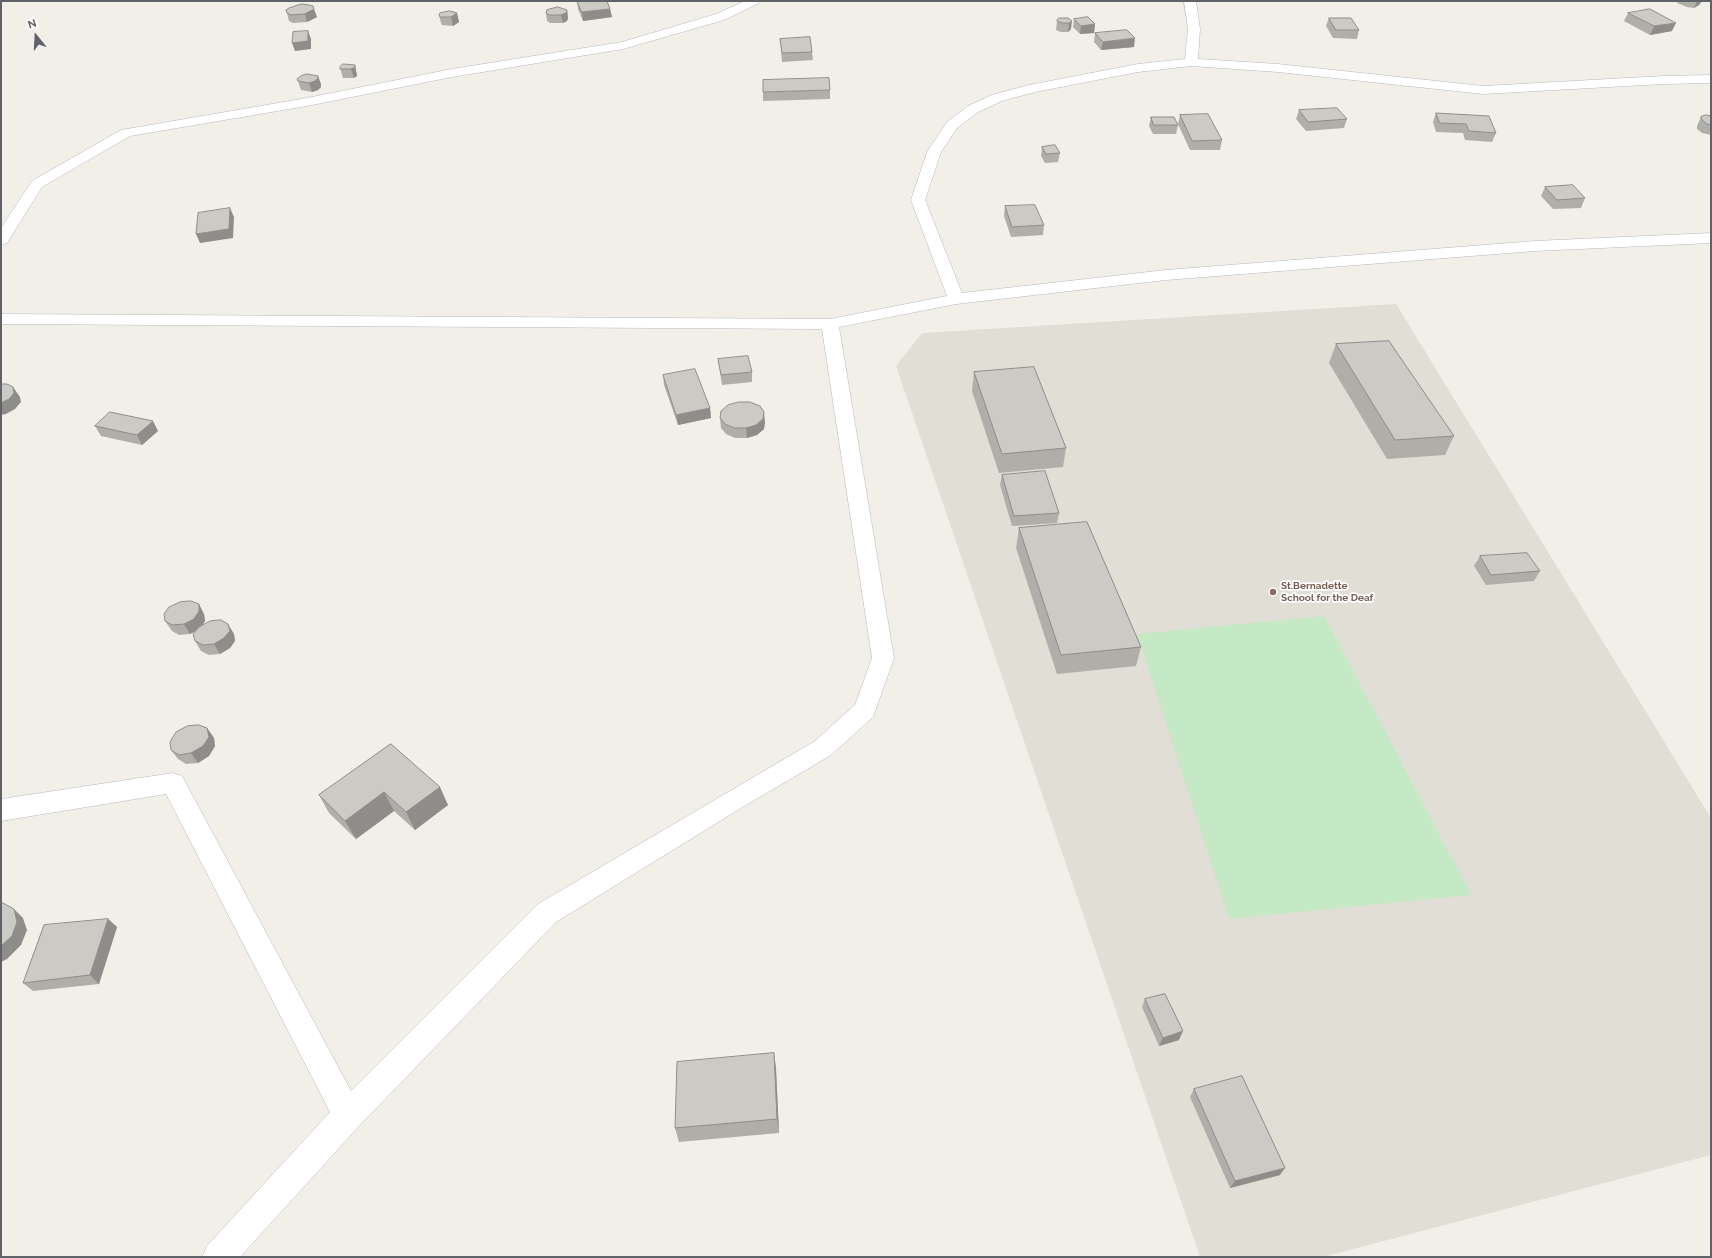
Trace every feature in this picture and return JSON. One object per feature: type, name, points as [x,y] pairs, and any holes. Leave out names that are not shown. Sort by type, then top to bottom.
[{"type":"street","points":[[1,240],[37,184],[126,133],[307,102],[452,73],[623,45],[720,17],[755,1]]},
{"type":"street","points":[[1190,1],[1194,29],[1190,62]]},
{"type":"street","points":[[956,299],[918,200],[934,152],[952,126],[973,109],[998,98],[1034,88],[1138,68],[1190,62],[1278,68],[1483,90],[1711,78]]},
{"type":"street","points":[[1,319],[830,324],[956,299],[1166,275],[1535,246],[1711,238]]},
{"type":"street","points":[[218,1257],[348,1115],[547,912],[823,748],[865,710],[883,658],[830,324]]},
{"type":"street","points":[[1,810],[173,783],[348,1115]]},
{"type":"shaded area","name":"St.Bernadette School for the Deaf","points":[[1396,304],[1711,818],[1711,1155],[1323,1257],[1200,1257],[896,366],[922,333]]},
{"type":"green space","points":[[1324,616],[1471,895],[1229,919],[1137,634]]},
{"type":"building","points":[[577,1],[607,1],[610,9],[582,12]]},
{"type":"building","points":[[302,4],[313,6],[314,9],[305,14],[291,15],[287,13],[286,10],[289,8]]},
{"type":"building","points":[[558,7],[567,10],[566,13],[561,15],[549,15],[546,13],[547,10]]},
{"type":"building","points":[[1650,9],[1676,23],[1654,26],[1628,13]]},
{"type":"building","points":[[450,11],[457,13],[451,17],[440,17],[439,15],[440,13]]},
{"type":"building","points":[[1088,17],[1095,24],[1081,26],[1074,19]]},
{"type":"building","points":[[1059,18],[1068,18],[1072,21],[1069,23],[1062,23],[1057,21]]},
{"type":"building","points":[[1329,18],[1351,18],[1359,30],[1336,30]]},
{"type":"building","points":[[1127,30],[1135,38],[1103,42],[1095,33]]},
{"type":"building","points":[[308,31],[308,41],[292,43],[293,32]]},
{"type":"building","points":[[810,37],[812,52],[782,53],[780,39]]},
{"type":"building","points":[[343,64],[355,65],[355,67],[351,69],[340,69]]},
{"type":"building","points":[[307,74],[318,76],[318,78],[309,83],[298,81],[297,79]]},
{"type":"building","points":[[829,78],[830,90],[763,92],[763,80]]},
{"type":"building","points":[[1337,108],[1347,119],[1308,122],[1299,110]]},
{"type":"building","points":[[1436,113],[1489,116],[1496,133],[1469,131],[1466,124],[1440,123]]},
{"type":"building","points":[[1208,114],[1222,140],[1192,141],[1180,115]]},
{"type":"building","points":[[1706,115],[1711,116],[1711,125],[1702,120],[1701,117]]},
{"type":"building","points":[[1151,117],[1174,117],[1178,125],[1154,125]]},
{"type":"building","points":[[1055,145],[1060,153],[1046,154],[1042,147]]},
{"type":"building","points":[[1573,185],[1585,198],[1557,200],[1545,187]]},
{"type":"building","points":[[1035,205],[1044,225],[1012,227],[1005,206]]},
{"type":"building","points":[[230,208],[229,229],[196,234],[198,213]]},
{"type":"building","points":[[1389,341],[1454,436],[1395,440],[1336,344]]},
{"type":"building","points":[[748,356],[752,372],[721,375],[718,359]]},
{"type":"building","points":[[1034,367],[1066,448],[1002,454],[974,372]]},
{"type":"building","points":[[695,369],[710,408],[676,415],[663,375]]},
{"type":"building","points":[[1,384],[7,384],[13,387],[14,393],[9,399],[1,403]]},
{"type":"building","points":[[739,402],[750,402],[760,406],[764,412],[763,419],[756,425],[746,428],[734,428],[725,424],[720,418],[721,411],[728,405]]},
{"type":"building","points":[[110,412],[153,421],[137,435],[95,426]]},
{"type":"building","points":[[1045,471],[1059,513],[1014,516],[1002,475]]},
{"type":"building","points":[[1087,522],[1141,647],[1061,655],[1019,528]]},
{"type":"building","points":[[1527,553],[1540,571],[1491,575],[1480,556]]},
{"type":"building","points":[[191,601],[199,604],[199,611],[194,619],[184,624],[172,625],[165,621],[164,614],[169,607],[180,602]]},
{"type":"building","points":[[221,620],[228,624],[230,631],[224,638],[214,644],[203,645],[195,641],[193,634],[199,627],[210,621]]},
{"type":"building","points":[[199,725],[207,728],[209,737],[203,746],[191,753],[179,755],[171,750],[170,742],[176,732],[187,726]]},
{"type":"building","points":[[391,744],[440,787],[406,812],[384,792],[345,821],[319,795]]},
{"type":"building","points":[[1,903],[14,909],[17,922],[12,936],[1,946]]},
{"type":"building","points":[[108,919],[90,975],[23,983],[44,925]]},
{"type":"building","points":[[1165,994],[1183,1031],[1163,1038],[1145,999]]},
{"type":"building","points":[[774,1053],[777,1119],[675,1128],[677,1062]]},
{"type":"building","points":[[1242,1076],[1285,1168],[1235,1181],[1194,1089]]},
{"type":"place","name":"St.Bernadette School for the Deaf","points":[[1273,592]]}]
